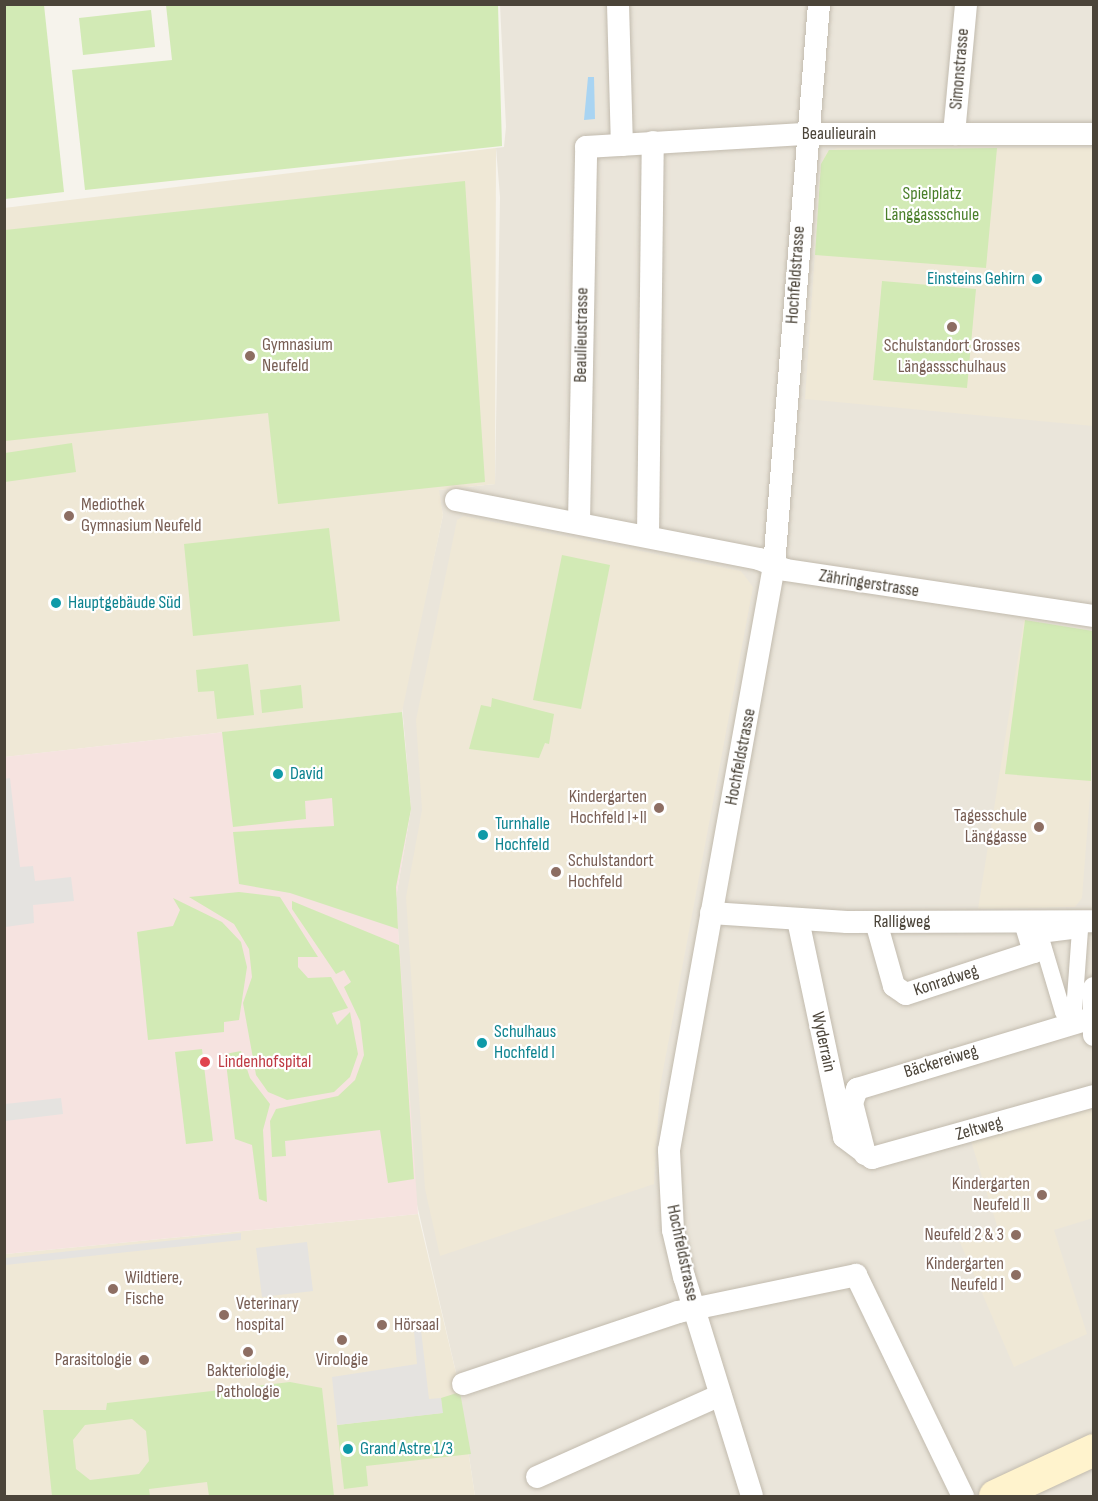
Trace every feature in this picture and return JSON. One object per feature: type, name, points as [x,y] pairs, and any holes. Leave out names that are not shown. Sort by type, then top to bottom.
[{"type":"main road","points":[[995,1497],[1094,1450]]},
{"type":"street","points":[[618,4],[622,144]]},
{"type":"street","name":"Hochfeldstrasse","points":[[752,1497],[694,1311],[673,1230],[669,1150],[774,566],[819,4]]},
{"type":"street","name":"Simonstrasse","points":[[954,134],[966,4]]},
{"type":"street","name":"Beaulieurain","points":[[585,147],[808,134],[1094,134]]},
{"type":"street","points":[[648,536],[653,142]]},
{"type":"street","name":"Beaulieustrasse","points":[[579,522],[585,147]]},
{"type":"street","name":"Zähringerstrasse","points":[[456,500],[648,536],[774,566],[1094,616]]},
{"type":"street","name":"Ralligweg","points":[[711,913],[798,920],[1035,926],[1094,921]]},
{"type":"street","name":"Wyderrain","points":[[798,920],[844,1137],[866,1154]]},
{"type":"street","name":"Konradweg","points":[[876,922],[894,986],[906,994],[1034,952],[1035,926]]},
{"type":"street","points":[[1035,926],[1080,930],[1074,1012],[1063,1012],[1035,926]]},
{"type":"street","points":[[1093,1026],[1094,988]]},
{"type":"street","name":"Bäckereiweg","points":[[866,1154],[852,1103],[857,1089],[1093,1026]]},
{"type":"street","name":"Zeltweg","points":[[866,1154],[878,1159],[1094,1096]]},
{"type":"street","points":[[463,1384],[678,1312],[694,1311],[856,1275],[963,1497]]},
{"type":"street","points":[[537,1477],[720,1395]]},
{"type":"shaded area","points":[[500,5],[1093,5],[1093,1496],[475,1496],[457,1377],[415,1196],[396,898],[411,809],[402,705],[443,515],[438,490],[495,484],[500,197],[496,148],[504,147],[506,127]]},
{"type":"shaded area","name":"Gymnasium Neufeld","points":[[496,148],[495,484],[439,490],[443,515],[402,712],[5,757],[4,208]]},
{"type":"shaded area","name":"Schulstandort Grosses Längassschulhaus","points":[[837,148],[1093,148],[1093,426],[805,399],[821,164],[827,152]]},
{"type":"shaded area","name":"Schulstandort Hochfeld","points":[[464,516],[741,571],[753,587],[660,1087],[654,1184],[440,1256],[425,1189],[406,897],[422,810],[416,720],[457,520]]},
{"type":"shaded area","name":"Tagesschule Länggasse","points":[[1024,620],[1093,631],[1093,757],[1082,898],[1075,907],[978,909]]},
{"type":"shaded area","name":"Lindenhofspital","points":[[402,712],[411,809],[396,898],[418,1214],[5,1254],[4,757]]},
{"type":"shaded area","points":[[10,778],[20,867],[33,866],[35,881],[71,877],[74,901],[33,905],[34,923],[5,927],[4,779]]},
{"type":"shaded area","points":[[61,1098],[63,1114],[5,1121],[5,1104]]},
{"type":"shaded area","name":"Neufeld 2 & 3","points":[[1092,1109],[1093,1218],[1054,1230],[1087,1334],[1014,1367],[959,1240],[998,1229],[971,1141]]},
{"type":"shaded area","name":"Veterinary hospital","points":[[418,1214],[457,1377],[475,1496],[5,1496],[5,1254]]},
{"type":"shaded area","points":[[241,1233],[241,1240],[5,1265],[5,1258]]},
{"type":"shaded area","points":[[307,1242],[313,1291],[262,1297],[256,1248]]},
{"type":"shaded area","points":[[421,1330],[429,1399],[441,1398],[443,1413],[337,1425],[332,1377],[417,1364],[414,1331]]},
{"type":"green space","points":[[4,5],[44,5],[64,192],[5,199]]},
{"type":"green space","points":[[166,5],[498,5],[502,146],[85,190],[72,70],[172,60]]},
{"type":"green space","points":[[151,10],[155,47],[83,55],[79,18]]},
{"type":"green space","name":"Spielplatz Länggassschule","points":[[997,148],[986,268],[815,255],[821,164],[829,150]]},
{"type":"green space","points":[[465,181],[485,482],[278,504],[268,413],[5,441],[5,230]]},
{"type":"green space","points":[[882,281],[976,289],[967,388],[873,380]]},
{"type":"green space","points":[[72,443],[76,472],[5,482],[5,453]]},
{"type":"green space","points":[[329,528],[340,621],[193,636],[184,544]]},
{"type":"green space","points":[[562,555],[610,565],[581,709],[533,700]]},
{"type":"green space","points":[[1025,620],[1093,631],[1091,781],[1005,774]]},
{"type":"green space","points":[[248,664],[254,715],[217,719],[214,691],[198,692],[196,670]]},
{"type":"green space","points":[[301,685],[303,708],[262,713],[260,690]]},
{"type":"green space","points":[[492,698],[554,714],[549,744],[545,743],[539,758],[469,749],[481,705],[491,707]]},
{"type":"green space","points":[[402,712],[411,809],[396,887],[398,929],[290,893],[239,884],[233,832],[334,826],[332,798],[305,801],[306,819],[233,827],[222,732]]},
{"type":"green space","points":[[239,892],[280,897],[318,957],[298,957],[298,967],[308,978],[331,977],[348,1008],[332,1013],[337,1025],[350,1012],[358,1054],[350,1077],[334,1092],[287,1100],[268,1092],[256,1075],[243,1003],[252,977],[249,949],[234,924],[189,897]]},
{"type":"green space","points":[[173,898],[222,922],[241,942],[247,967],[239,1020],[224,1022],[224,1032],[148,1040],[137,932],[173,926],[180,910]]},
{"type":"green space","points":[[292,901],[399,945],[414,1179],[388,1183],[380,1130],[285,1141],[286,1156],[272,1157],[270,1121],[276,1109],[338,1096],[355,1080],[364,1055],[360,1021],[344,987],[351,982],[344,970],[336,974],[292,909]]},
{"type":"green space","points":[[202,1049],[213,1141],[186,1144],[175,1052]]},
{"type":"green space","points":[[241,1051],[250,1078],[270,1104],[263,1130],[267,1202],[259,1199],[252,1145],[235,1139],[225,1054]]},
{"type":"green space","points":[[290,1382],[322,1388],[334,1496],[209,1496],[207,1482],[149,1489],[150,1496],[52,1496],[43,1410],[106,1410],[107,1403]],"holes":[[[132,1419],[146,1431],[149,1461],[139,1474],[90,1480],[76,1469],[73,1440],[85,1425]]]},
{"type":"green space","points":[[460,1392],[471,1454],[366,1466],[368,1486],[344,1489],[337,1425],[442,1413],[441,1398]]},
{"type":"water","points":[[588,77],[594,77],[595,119],[584,120]]},
{"type":"place","name":"Einsteins Gehirn","points":[[1037,279]]},
{"type":"place","name":"Schulstandort Grosses Längassschulhaus","points":[[952,327]]},
{"type":"place","name":"Gymnasium Neufeld","points":[[250,356]]},
{"type":"place","name":"Mediothek Gymnasium Neufeld","points":[[69,516]]},
{"type":"place","name":"Hauptgebäude Süd","points":[[56,603]]},
{"type":"place","name":"David","points":[[278,774]]},
{"type":"place","name":"Kindergarten Hochfeld I+II","points":[[659,808]]},
{"type":"place","name":"Tagesschule Länggasse","points":[[1039,827]]},
{"type":"place","name":"Turnhalle Hochfeld","points":[[483,835]]},
{"type":"place","name":"Schulstandort Hochfeld","points":[[556,872]]},
{"type":"place","name":"Schulhaus Hochfeld I","points":[[482,1043]]},
{"type":"place","name":"Lindenhofspital","points":[[205,1062]]},
{"type":"place","name":"Kindergarten Neufeld II","points":[[1042,1195]]},
{"type":"place","name":"Neufeld 2 & 3","points":[[1016,1235]]},
{"type":"place","name":"Kindergarten Neufeld I","points":[[1016,1275]]},
{"type":"place","name":"Wildtiere, Fische","points":[[113,1289]]},
{"type":"place","name":"Veterinary hospital","points":[[224,1315]]},
{"type":"place","name":"Hörsaal","points":[[382,1325]]},
{"type":"place","name":"Virologie","points":[[342,1340]]},
{"type":"place","name":"Bakteriologie, Pathologie","points":[[248,1352]]},
{"type":"place","name":"Parasitologie","points":[[144,1360]]},
{"type":"place","name":"Grand Astre 1/3","points":[[348,1449]]}]
